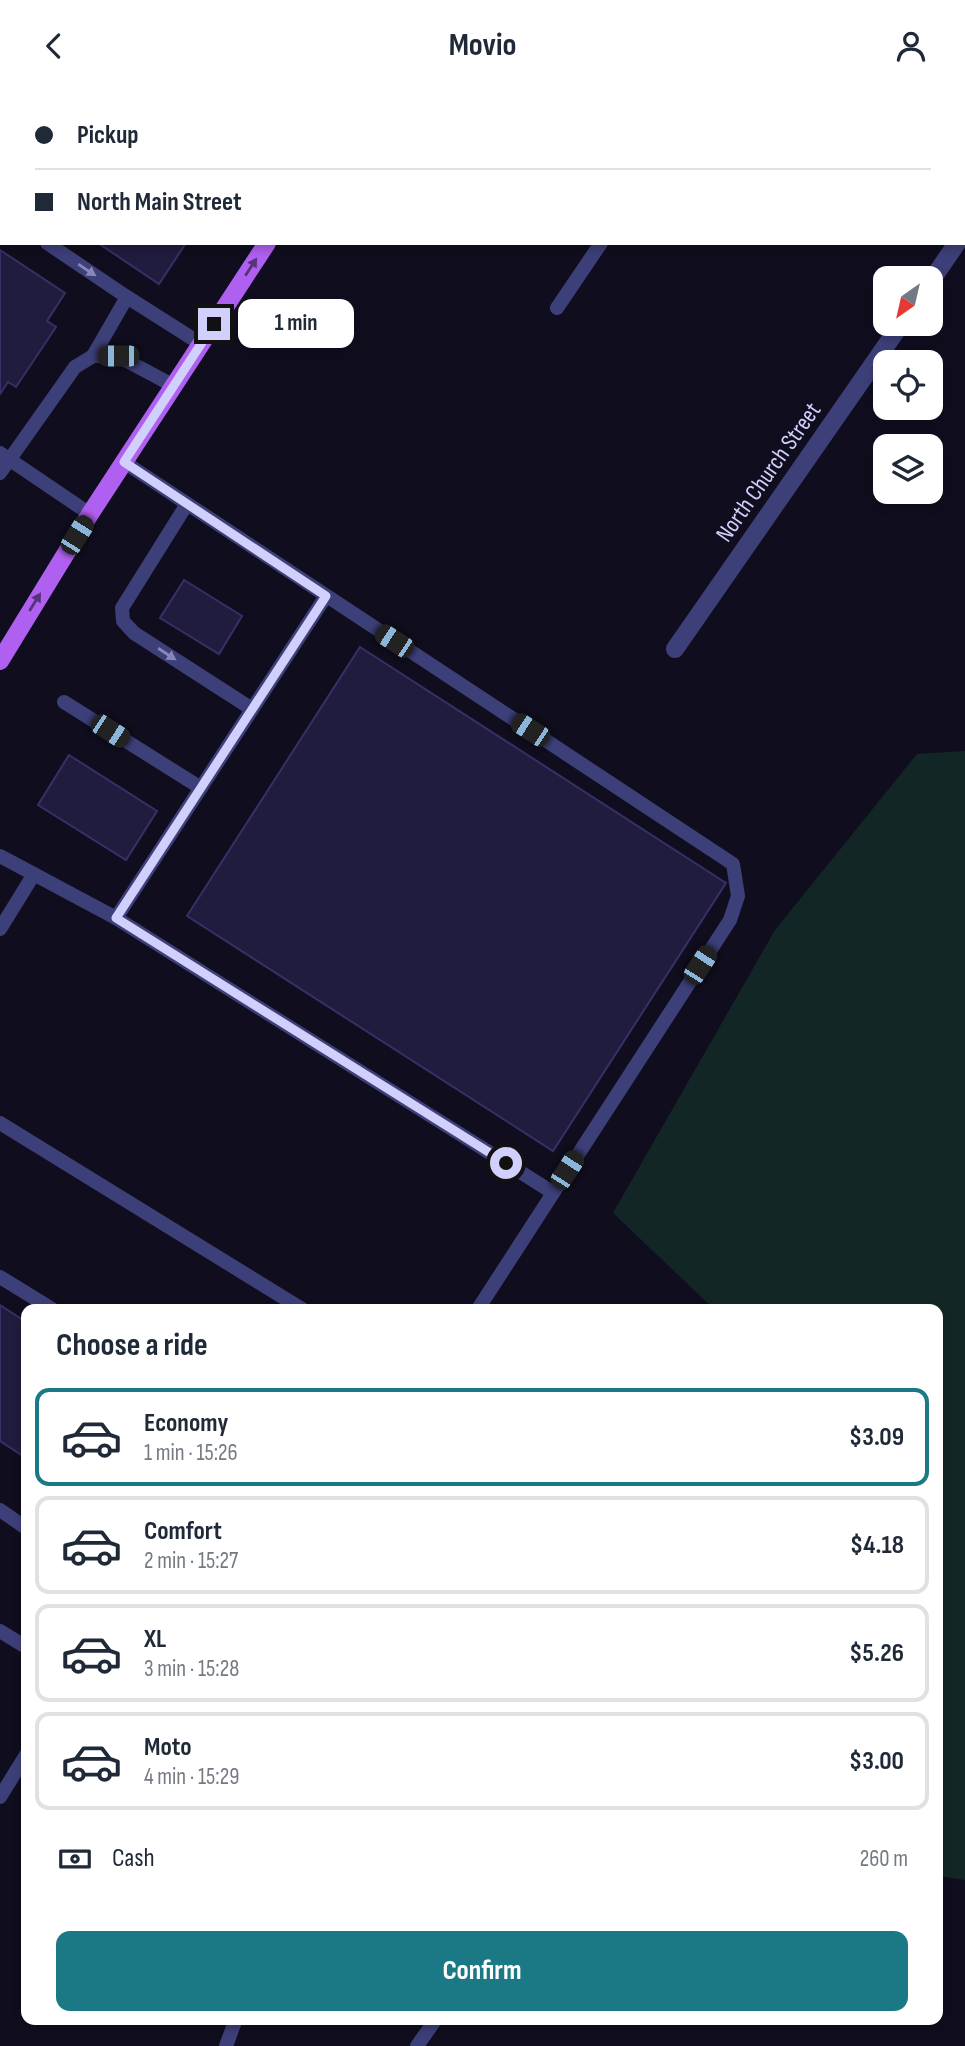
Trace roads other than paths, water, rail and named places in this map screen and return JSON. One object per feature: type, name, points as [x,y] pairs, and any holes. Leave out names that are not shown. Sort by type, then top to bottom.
[{"type":"main road","points":[[0,661],[90,514],[266,245]]},
{"type":"street","points":[[941,266],[956,245]]},
{"type":"street","name":"North Church Street","points":[[675,649],[893,336]]},
{"type":"lane","points":[[50,245],[201,344]]},
{"type":"lane","points":[[557,308],[600,245]]},
{"type":"lane","points":[[0,473],[4,456],[75,367],[93,356],[127,297]]},
{"type":"lane","points":[[93,356],[118,356],[174,386]]},
{"type":"lane","points":[[4,456],[90,514]]},
{"type":"lane","points":[[124,462],[733,864],[738,896],[730,919],[481,1304]]},
{"type":"lane","points":[[187,504],[122,608],[123,621],[134,633],[252,709]]},
{"type":"lane","points":[[116,918],[326,596]]},
{"type":"lane","points":[[64,702],[201,788]]},
{"type":"lane","points":[[0,856],[116,918],[552,1192]]},
{"type":"lane","points":[[0,929],[34,874]]},
{"type":"lane","points":[[0,1123],[294,1304]]},
{"type":"lane","points":[[0,1277],[44,1304]]},
{"type":"lane","points":[[0,1510],[21,1525]]},
{"type":"lane","points":[[0,1631],[21,1644]]},
{"type":"lane","points":[[0,1797],[21,1763]]},
{"type":"lane","points":[[226,2046],[234,2025]]},
{"type":"lane","points":[[417,2046],[432,2025]]}]
